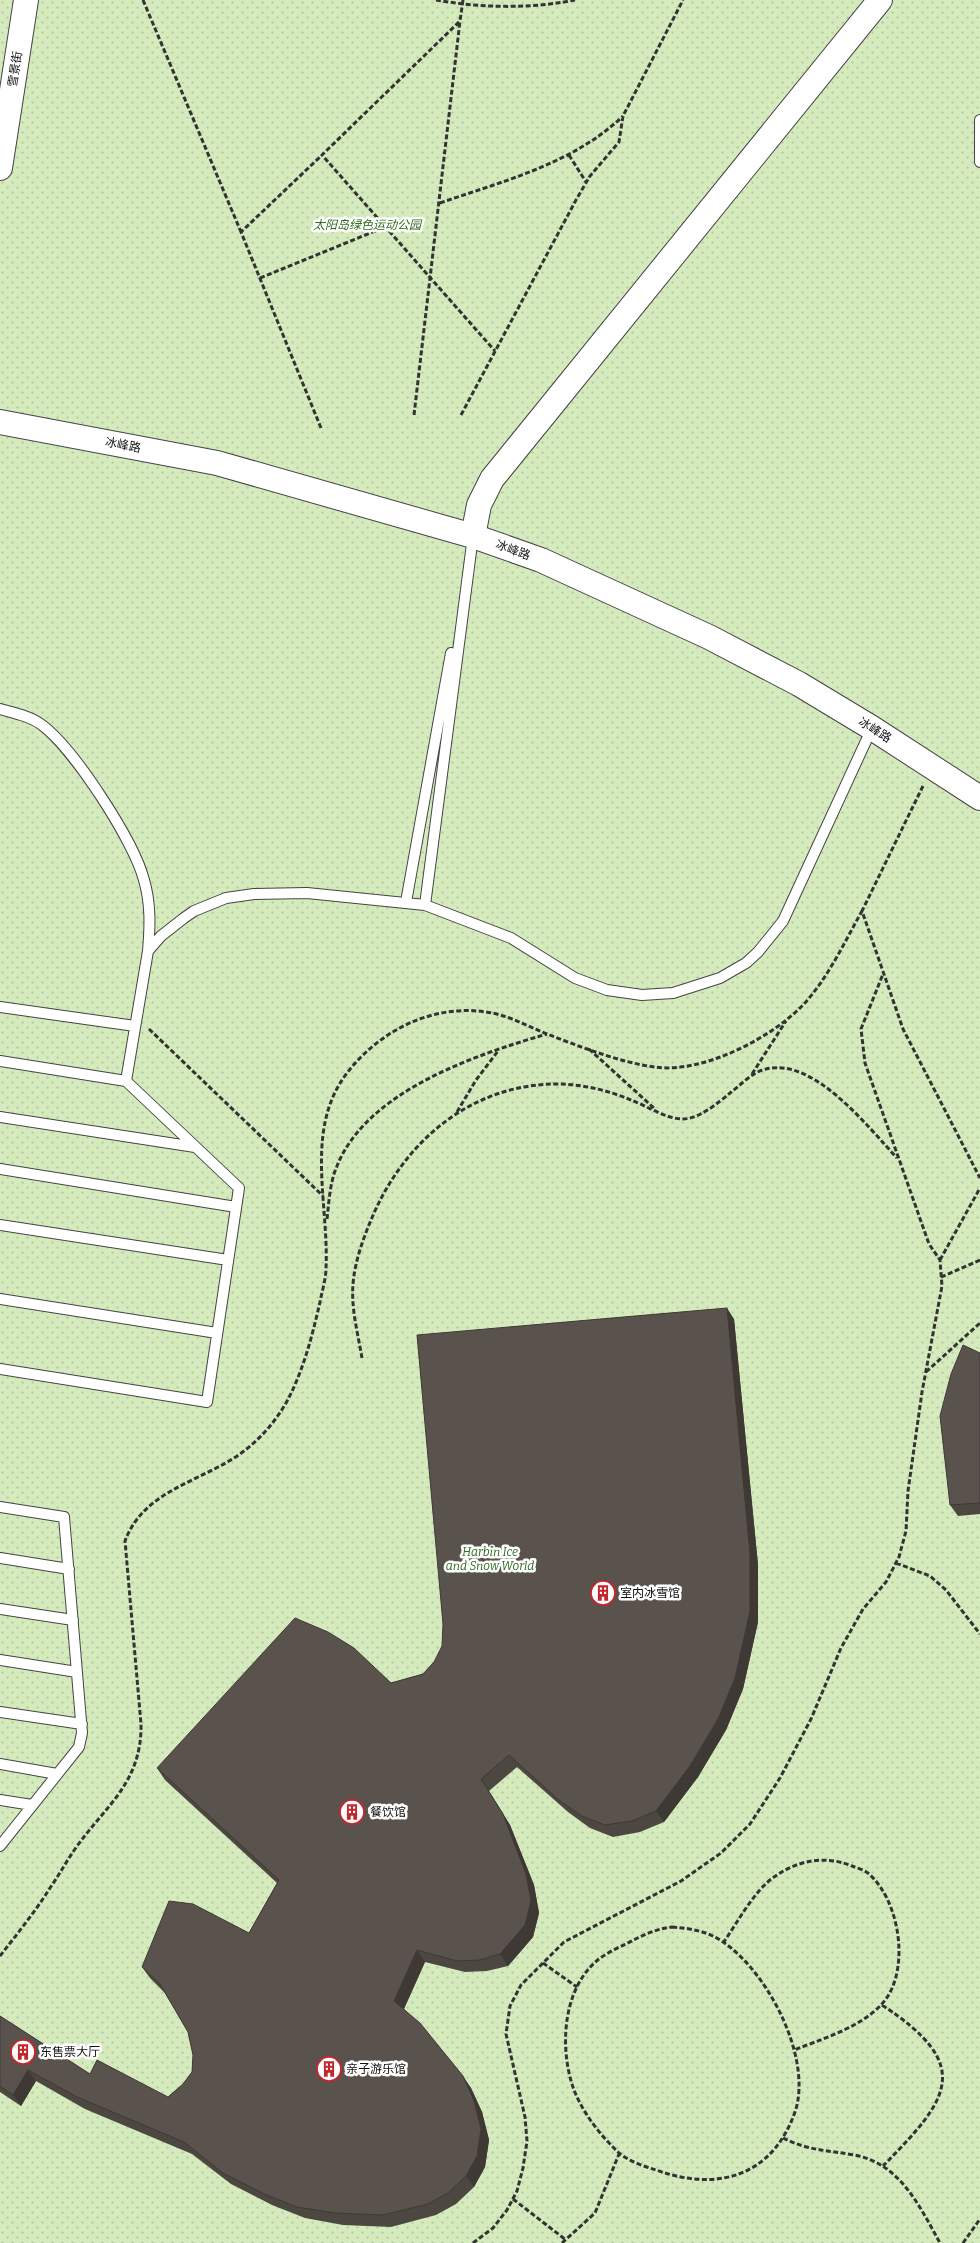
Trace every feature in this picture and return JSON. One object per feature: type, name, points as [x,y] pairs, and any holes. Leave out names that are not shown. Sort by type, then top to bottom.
[{"type":"street","name":"雪景街","points":[[0,168],[26,0]]},
{"type":"street","points":[[473,536],[478,505],[492,479],[880,0]]},
{"type":"street","name":"冰峰路","points":[[0,422],[217,463],[473,536],[541,560],[709,637],[799,684],[872,728],[980,798]]},
{"type":"lane","points":[[980,120],[980,162]]},
{"type":"lane","points":[[406,902],[473,536]]},
{"type":"lane","points":[[425,905],[473,536]]},
{"type":"lane","points":[[0,709],[30,718],[50,732],[77,764],[132,847],[144,880],[150,911],[148,952],[126,1081]]},
{"type":"lane","points":[[148,952],[161,936],[194,911],[226,898],[238,895],[307,893],[425,905],[511,938],[575,978],[607,990],[656,995],[705,984],[746,963],[784,921],[872,728]]},
{"type":"lane","points":[[0,1006],[136,1022]]},
{"type":"lane","points":[[0,1061],[126,1081],[239,1188],[207,1402],[0,1368]]},
{"type":"lane","points":[[0,1118],[195,1147]]},
{"type":"lane","points":[[0,1169],[236,1207]]},
{"type":"lane","points":[[0,1225],[228,1260]]},
{"type":"lane","points":[[0,1300],[217,1333]]},
{"type":"lane","points":[[0,1507],[64,1517],[82,1724],[82,1741],[79,1747],[2,1840]]},
{"type":"lane","points":[[0,1558],[68,1569]]},
{"type":"lane","points":[[0,1609],[73,1620]]},
{"type":"lane","points":[[0,1660],[77,1672]]},
{"type":"lane","points":[[0,1712],[82,1724]]},
{"type":"lane","points":[[0,1764],[57,1774]]},
{"type":"lane","points":[[0,1800],[32,1805]]},
{"type":"path","points":[[142,0],[241,232],[321,428]]},
{"type":"path","points":[[436,0],[535,6],[575,0]]},
{"type":"path","points":[[460,415],[586,182],[619,142],[623,116],[683,0]]},
{"type":"path","points":[[414,415],[462,2]]},
{"type":"path","points":[[241,232],[460,21]]},
{"type":"path","points":[[440,203],[569,155],[607,131],[623,116]]},
{"type":"path","points":[[322,155],[494,351]]},
{"type":"path","points":[[569,155],[586,182]]},
{"type":"path","points":[[260,278],[385,227]]},
{"type":"path","points":[[750,1077],[788,1018],[819,986],[862,910],[932,767]]},
{"type":"path","points":[[862,910],[903,1029],[980,1178]]},
{"type":"path","points":[[474,2243],[493,2228],[513,2198],[523,2168],[527,2141],[525,2117],[506,2034],[510,2006],[522,1985],[564,1942],[680,1881],[721,1853],[750,1824],[784,1770],[811,1719],[841,1648],[863,1609],[886,1582],[896,1563],[906,1531],[908,1491],[926,1373],[942,1286],[940,1260],[929,1244],[865,1064],[861,1029],[884,974]]},
{"type":"path","points":[[0,1956],[50,1889],[76,1847],[123,1790],[142,1745],[125,1541],[130,1528],[149,1504],[232,1460],[259,1440],[285,1405],[295,1385],[315,1326],[326,1272],[322,1140],[324,1119],[338,1086],[361,1056],[388,1036],[419,1019],[454,1012],[490,1013],[632,1062],[656,1067],[696,1065],[739,1048],[788,1018]]},
{"type":"path","points":[[136,1022],[324,1196]]},
{"type":"path","points":[[326,1225],[337,1167],[363,1127],[378,1112],[429,1078],[499,1050],[547,1034]]},
{"type":"path","points":[[588,1048],[657,1111]]},
{"type":"path","points":[[457,1112],[476,1080],[499,1050]]},
{"type":"path","points":[[362,1358],[352,1301],[356,1265],[370,1220],[396,1171],[413,1150],[434,1129],[457,1112],[488,1096],[524,1086],[562,1084],[604,1091],[683,1119],[692,1117],[720,1102],[750,1077],[764,1069],[786,1069],[814,1080],[840,1098],[899,1160]]},
{"type":"path","points":[[940,1260],[980,1188]]},
{"type":"path","points":[[941,1277],[980,1260]]},
{"type":"path","points":[[926,1373],[980,1323]]},
{"type":"path","points":[[896,1563],[930,1576],[946,1590],[980,1634]]},
{"type":"path","points":[[723,1943],[746,1909],[772,1878],[794,1866],[814,1859],[830,1859],[842,1862],[868,1873],[884,1894],[891,1911],[899,1944],[900,1960],[898,1976],[882,2005],[871,2014],[831,2035],[794,2050]]},
{"type":"path","points":[[672,1926],[700,1931],[723,1943],[752,1967],[783,2021],[794,2050],[799,2077],[797,2107],[777,2148],[754,2167],[726,2178],[712,2180],[667,2174],[619,2154],[586,2115],[574,2090],[567,2064],[568,2017],[577,1987],[598,1960],[659,1929],[672,1926]]},
{"type":"path","points":[[543,1963],[577,1987]]},
{"type":"path","points":[[882,2005],[914,2028],[928,2044],[937,2058],[943,2077],[941,2093],[929,2117],[883,2166]]},
{"type":"path","points":[[783,2138],[816,2151],[872,2160],[883,2166],[904,2185],[940,2243]]},
{"type":"path","points":[[562,2243],[595,2213],[619,2154]]},
{"type":"path","points":[[513,2198],[566,2240]]},
{"type":"path","points":[[963,2243],[980,2219]]},
{"type":"green space","name":"Harbin Ice and Snow World","points":[[0,0],[980,0],[980,2243],[0,2243]]},
{"type":"building","points":[[727,1308],[750,1553],[750,1611],[735,1678],[718,1719],[690,1766],[656,1811],[632,1821],[605,1825],[582,1816],[560,1801],[509,1755],[481,1779],[503,1814],[526,1874],[531,1901],[525,1925],[500,1954],[479,1960],[457,1961],[417,1950],[394,2001],[420,2023],[463,2076],[474,2101],[481,2129],[477,2156],[466,2176],[448,2193],[428,2204],[383,2215],[335,2213],[297,2207],[264,2194],[223,2173],[184,2142],[77,2097],[28,2070],[13,2095],[0,2086],[0,2016],[90,2074],[97,2060],[168,2097],[183,2084],[192,2072],[193,2055],[188,2032],[160,1984],[142,1967],[169,1901],[193,1904],[249,1933],[279,1880],[157,1768],[295,1618],[328,1632],[354,1648],[391,1683],[423,1674],[434,1662],[442,1646],[443,1624],[417,1335]]},
{"type":"building","points":[[963,1345],[980,1353],[980,1503],[950,1505],[940,1416],[951,1374]]},
{"type":"place","name":"室内冰雪馆","points":[[603,1593]]},
{"type":"place","name":"餐饮馆","points":[[352,1812]]},
{"type":"place","name":"东售票大厅","points":[[23,2052]]},
{"type":"place","name":"亲子游乐馆","points":[[329,2069]]},
{"type":"park label","name":"太阳岛绿色运动公园","points":[[367,225]]}]
